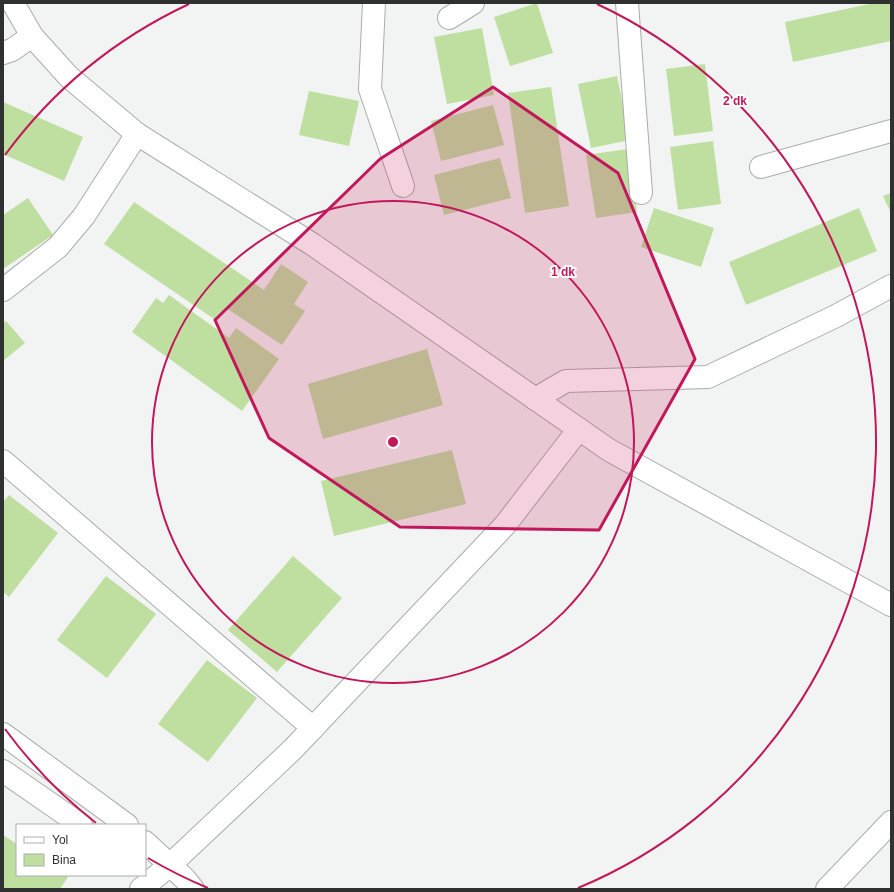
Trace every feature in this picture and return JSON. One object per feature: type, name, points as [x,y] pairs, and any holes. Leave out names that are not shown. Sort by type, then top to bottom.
[{"type":"street","points":[[13,3],[32,36],[69,77],[137,134],[312,244],[609,450],[891,605]]},
{"type":"street","points":[[374,3],[370,89],[403,186]]},
{"type":"street","points":[[449,18],[473,3]]},
{"type":"street","points":[[627,3],[641,193]]},
{"type":"street","points":[[3,53],[12,50],[32,36]]},
{"type":"street","points":[[761,167],[891,131]]},
{"type":"street","points":[[3,290],[58,247],[84,216],[137,134]]},
{"type":"street","points":[[535,399],[566,381],[708,377],[836,316],[891,286]]},
{"type":"street","points":[[147,884],[170,865],[294,749],[505,525],[579,429]]},
{"type":"street","points":[[3,461],[313,728]]},
{"type":"street","points":[[3,734],[126,824]]},
{"type":"street","points":[[3,771],[80,824]]},
{"type":"street","points":[[827,889],[891,822]]},
{"type":"street","points":[[146,843],[185,879],[193,889]]},
{"type":"highlighted area","points":[[493,87],[618,173],[695,359],[599,530],[400,527],[269,438],[215,320],[380,159]]},
{"type":"building","points":[[537,3],[553,53],[510,66],[494,17]]},
{"type":"building","points":[[874,3],[891,3],[891,41],[793,62],[785,22]]},
{"type":"building","points":[[482,28],[494,95],[447,104],[434,37]]},
{"type":"building","points":[[705,64],[713,131],[674,136],[666,69]]},
{"type":"building","points":[[617,76],[630,140],[591,148],[578,84]]},
{"type":"building","points":[[551,87],[569,206],[525,213],[508,93]]},
{"type":"building","points":[[309,91],[359,101],[349,146],[299,135]]},
{"type":"building","points":[[3,102],[83,137],[64,181],[3,154]]},
{"type":"building","points":[[493,105],[504,145],[441,161],[431,121]]},
{"type":"building","points":[[713,141],[721,204],[678,210],[670,147]]},
{"type":"building","points":[[628,149],[637,212],[596,218],[586,155]]},
{"type":"building","points":[[500,158],[511,198],[444,215],[434,175]]},
{"type":"building","points":[[891,193],[891,213],[883,196]]},
{"type":"building","points":[[28,198],[53,235],[3,269],[3,215]]},
{"type":"building","points":[[134,202],[264,290],[281,264],[308,282],[294,304],[305,311],[282,345],[226,308],[217,321],[104,244]]},
{"type":"building","points":[[654,208],[714,228],[701,267],[641,247]]},
{"type":"building","points":[[859,208],[877,251],[746,305],[729,262]]},
{"type":"building","points":[[169,295],[229,338],[236,328],[279,359],[242,411],[132,332],[156,298],[163,303]]},
{"type":"building","points":[[6,321],[25,343],[3,361],[3,323]]},
{"type":"building","points":[[427,349],[443,405],[323,439],[308,384]]},
{"type":"building","points":[[452,450],[466,504],[334,536],[321,481]]},
{"type":"building","points":[[9,495],[58,533],[9,597],[3,592],[3,502]]},
{"type":"building","points":[[293,556],[342,598],[277,672],[228,630]]},
{"type":"building","points":[[106,576],[156,614],[107,678],[57,640]]},
{"type":"building","points":[[207,660],[257,698],[208,762],[158,724]]},
{"type":"building","points":[[3,835],[16,843],[16,876],[68,877],[60,889],[3,889]]}]
